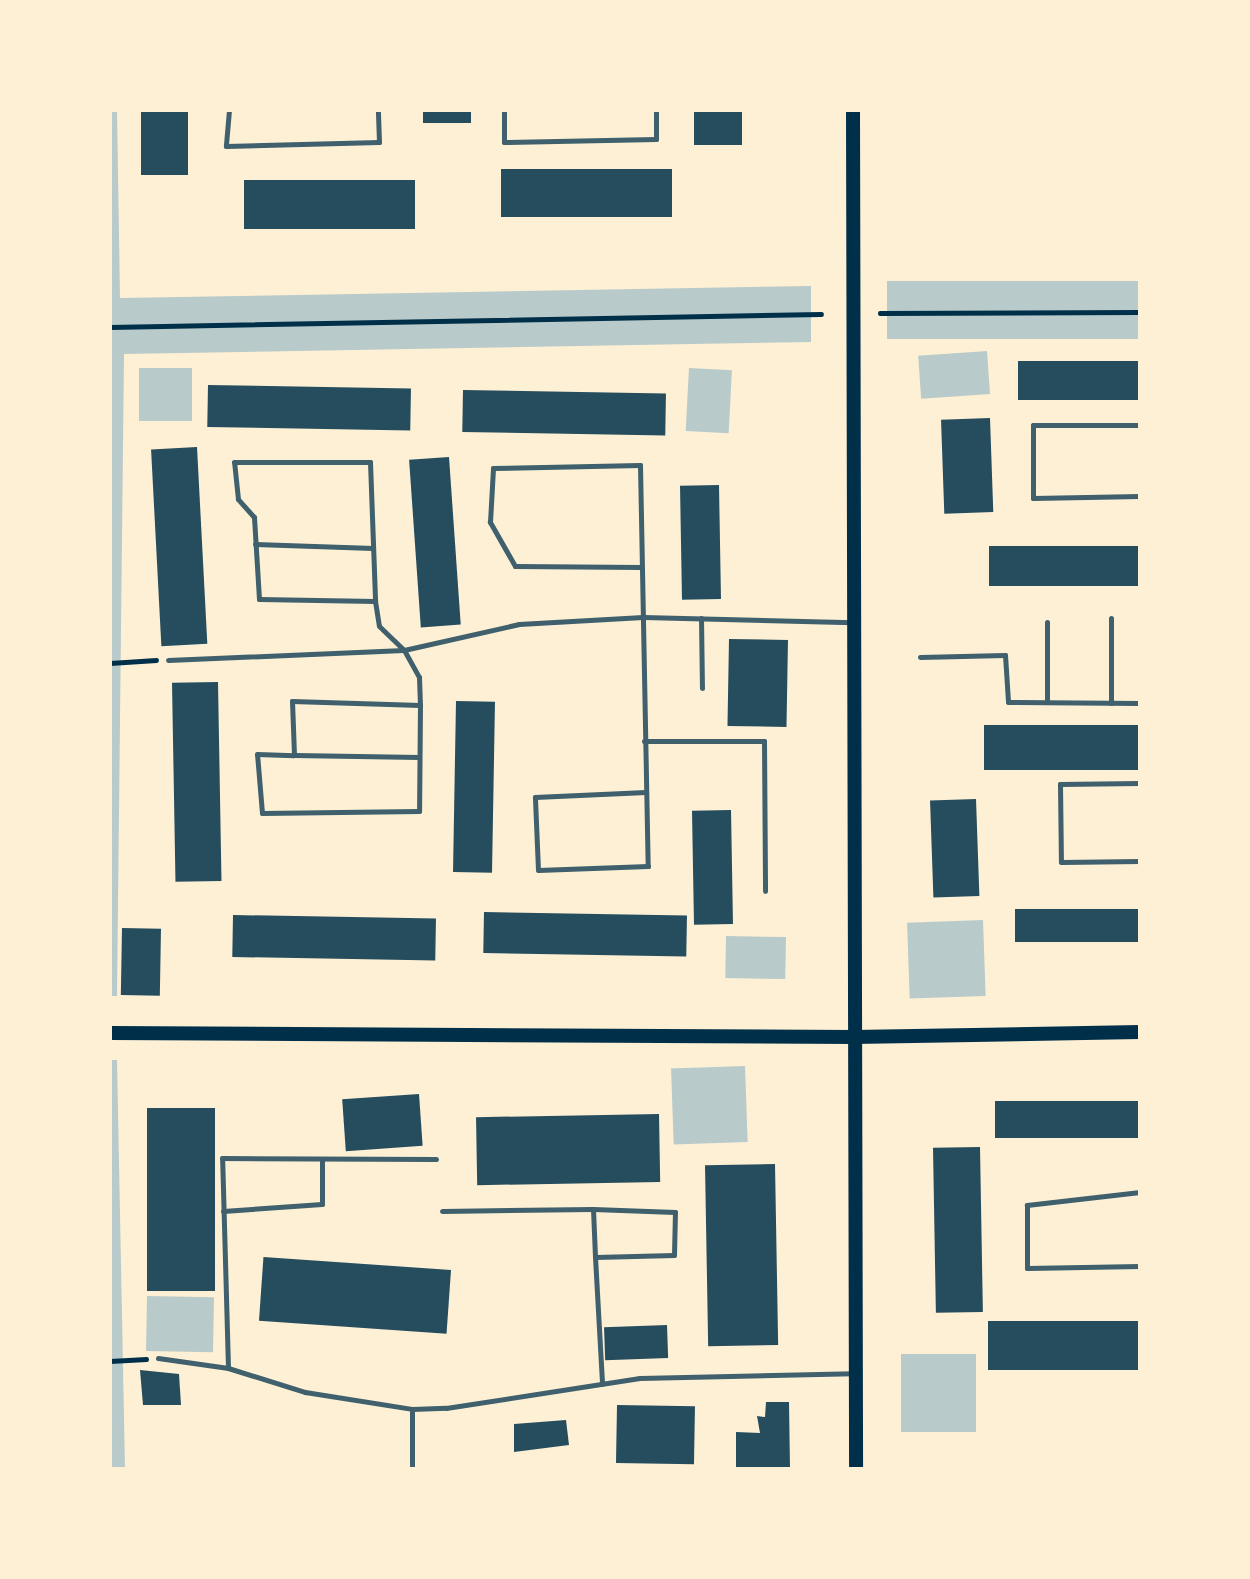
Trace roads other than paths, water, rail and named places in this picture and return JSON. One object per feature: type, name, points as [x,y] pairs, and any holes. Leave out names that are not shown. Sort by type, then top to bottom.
[{"type":"main road","points":[[853,110],[856,1469]]},
{"type":"main road","points":[[110,1034],[854,1037],[1140,1032]]},
{"type":"lane","points":[[229,110],[226,146],[379,142],[378,110]]},
{"type":"lane","points":[[504,110],[504,142],[656,138],[656,110]]},
{"type":"lane","points":[[1140,425],[1033,425],[1033,498],[1140,496]]},
{"type":"lane","points":[[374,601],[259,599],[254,517],[237,499],[234,462],[370,462],[374,601],[380,626],[404,650],[419,677],[420,705],[419,811],[262,813],[257,754],[419,757]]},
{"type":"lane","points":[[641,567],[514,566],[490,522],[493,468],[640,465],[648,866],[538,870],[535,797],[646,792]]},
{"type":"lane","points":[[255,544],[373,548]]},
{"type":"lane","points":[[168,660],[404,650],[519,624],[643,617],[853,622]]},
{"type":"lane","points":[[701,618],[702,688]]},
{"type":"lane","points":[[1111,618],[1111,703]]},
{"type":"lane","points":[[1047,622],[1047,702]]},
{"type":"lane","points":[[920,657],[1005,655],[1008,702],[1140,703]]},
{"type":"lane","points":[[294,755],[292,701],[420,705]]},
{"type":"lane","points":[[644,741],[764,740],[765,891]]},
{"type":"lane","points":[[1140,783],[1060,784],[1060,862],[1140,860]]},
{"type":"lane","points":[[228,1368],[222,1158],[436,1159]]},
{"type":"lane","points":[[223,1211],[322,1204],[322,1159]]},
{"type":"lane","points":[[1140,1192],[1027,1205],[1027,1268],[1140,1266]]},
{"type":"lane","points":[[593,1209],[602,1384]]},
{"type":"lane","points":[[442,1211],[593,1209],[675,1212],[674,1255],[595,1256]]},
{"type":"lane","points":[[158,1358],[228,1368],[306,1392],[412,1409],[446,1408],[640,1378],[856,1373]]},
{"type":"lane","points":[[412,1409],[412,1469]]}]
